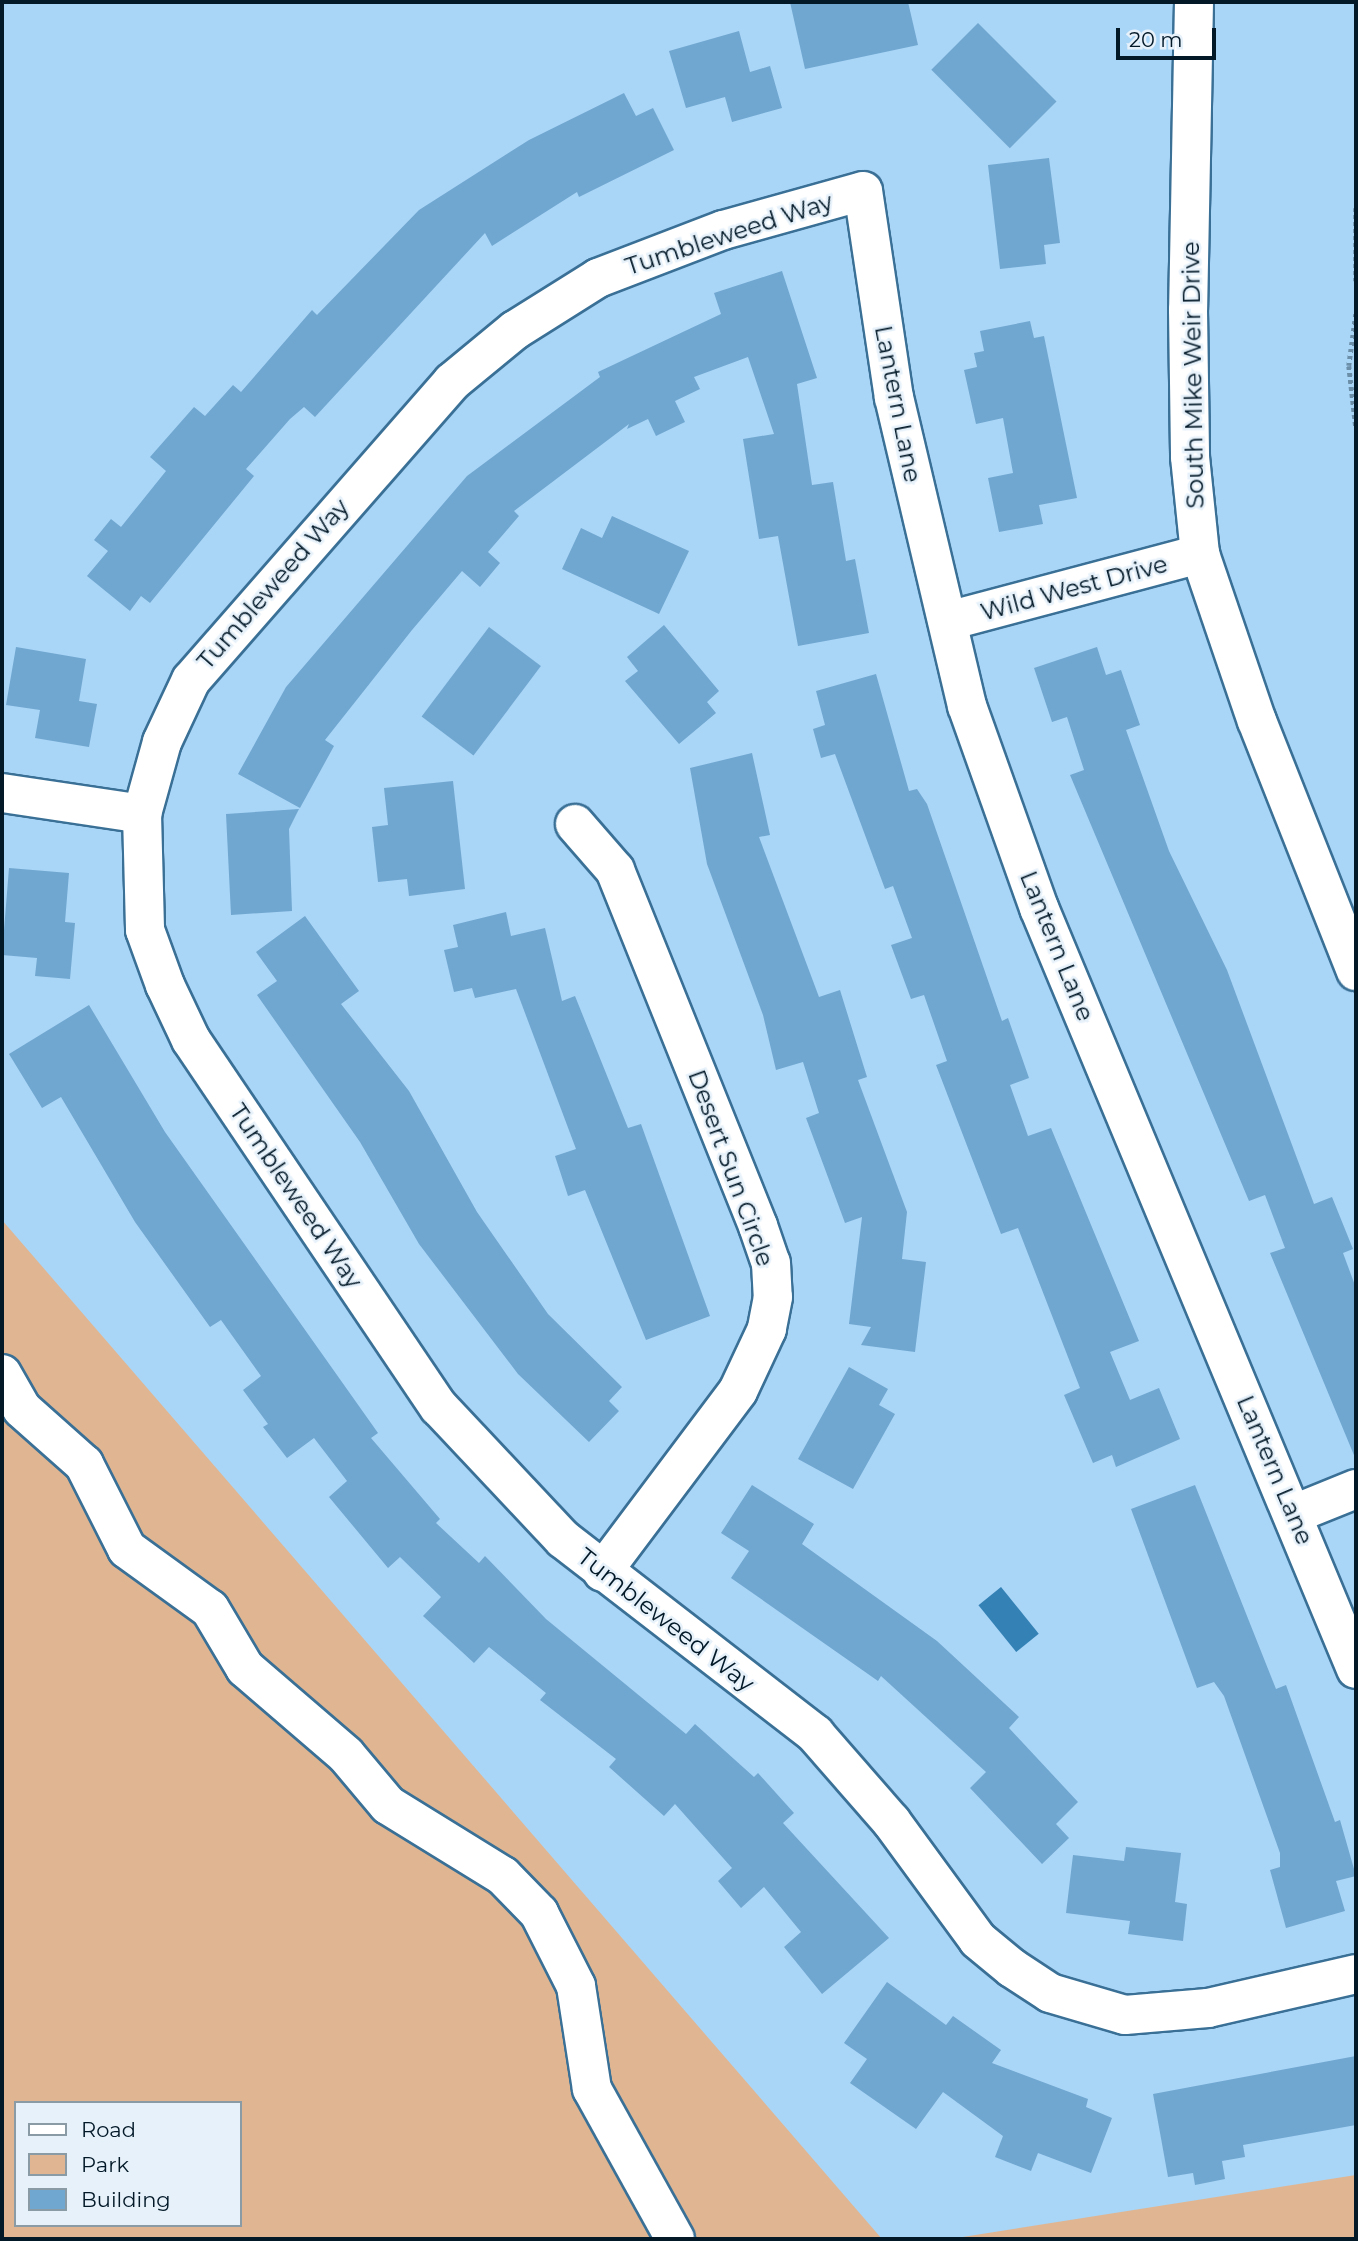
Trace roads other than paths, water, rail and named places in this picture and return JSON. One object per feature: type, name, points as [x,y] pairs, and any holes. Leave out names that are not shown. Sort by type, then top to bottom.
[{"type":"street","name":"South Mike Weir Drive","points":[[1194,2],[1188,310],[1190,457],[1200,554],[1257,721],[1356,971]]},
{"type":"street","name":"Lantern Lane","points":[[863,191],[894,398],[967,706],[1039,908],[1294,1514],[1356,1669]]},
{"type":"street","name":"Tumbleweed Way","points":[[863,191],[723,230],[598,278],[515,330],[452,382],[191,680],[162,742],[142,814],[145,930],[191,1040],[439,1407],[602,1572],[814,1734],[891,1821],[978,1940],[1049,1993],[1125,2015],[1166,2015],[1356,1974]]},
{"type":"street","name":"Wild West Drive","points":[[948,621],[1200,554]]},
{"type":"street","points":[[2,793],[142,814]]},
{"type":"street","name":"Desert Sun Circle","points":[[575,824],[615,870],[758,1226],[771,1263],[773,1297],[767,1329],[738,1391],[602,1572]]},
{"type":"street","points":[[2,1374],[22,1409],[84,1464],[127,1549],[210,1609],[245,1668],[346,1755],[387,1805],[503,1876],[539,1913],[576,1986],[592,2089],[675,2239]]},
{"type":"street","points":[[1294,1514],[1356,1489]]},
{"type":"water","points":[[1001,1587],[1039,1634],[1016,1652],[978,1605]]}]
